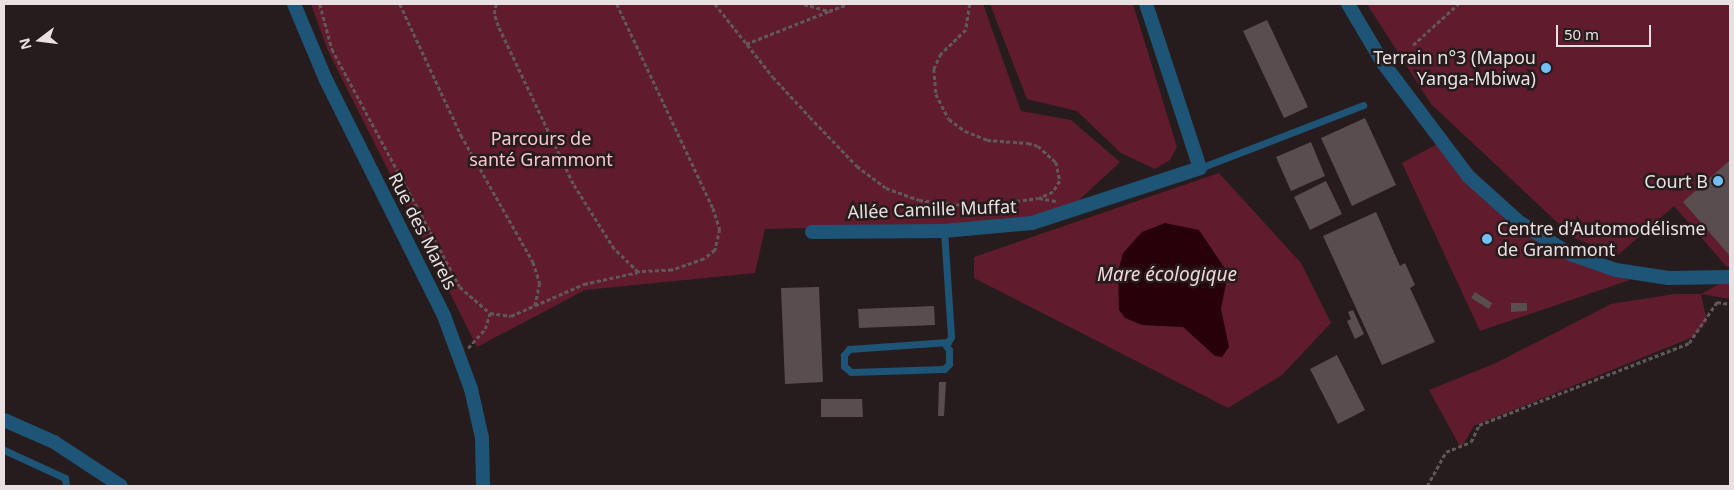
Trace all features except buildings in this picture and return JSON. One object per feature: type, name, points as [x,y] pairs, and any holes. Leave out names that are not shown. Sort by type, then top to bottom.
[{"type":"street","name":"Rue des Marels","points":[[294,4],[326,80],[444,316],[462,363],[482,438],[483,486]]},
{"type":"street","points":[[1146,4],[1200,168]]},
{"type":"street","points":[[1348,4],[1383,63],[1468,176],[1519,222],[1570,254],[1616,270],[1668,278],[1730,277]]},
{"type":"street","name":"Allée Camille Muffat","points":[[812,232],[944,231],[1032,223],[1062,216],[1200,168]]},
{"type":"street","points":[[4,420],[54,442],[121,486]]},
{"type":"lane","points":[[1200,168],[1363,104]]},
{"type":"lane","points":[[944,231],[951,337],[945,344],[850,349],[844,355],[844,366],[851,372],[944,369],[949,364],[949,350],[945,344]]},
{"type":"lane","points":[[4,450],[64,478],[66,486]]},
{"type":"path","points":[[320,4],[332,49],[460,287],[490,313],[512,316],[584,284],[638,272],[672,270],[704,259],[715,250],[720,229],[713,208],[617,4]]},
{"type":"path","points":[[400,4],[461,135],[533,262],[540,283],[535,306]]},
{"type":"path","points":[[496,4],[494,14],[498,26],[573,184],[614,249],[638,272]]},
{"type":"path","points":[[715,4],[746,44],[857,166],[886,188],[919,200],[950,204],[984,205],[1039,198],[1052,192],[1060,181],[1056,162],[1033,144],[987,140],[965,131],[949,120],[936,94],[934,69],[940,54],[966,30],[970,4]]},
{"type":"path","points":[[804,4],[832,10]]},
{"type":"path","points":[[746,44],[848,4]]},
{"type":"path","points":[[1413,45],[1458,4]]},
{"type":"path","points":[[1039,198],[1057,202],[1062,216]]},
{"type":"path","points":[[1428,486],[1446,452],[1471,442],[1480,425],[1689,343],[1717,302],[1730,304]]},
{"type":"path","points":[[462,363],[468,349],[485,329],[490,313]]},
{"type":"green space","name":"Parcours de santé Grammont","points":[[311,4],[983,4],[1021,111],[1071,120],[1120,162],[1062,216],[1032,223],[765,229],[755,273],[585,290],[477,347],[328,51]]},
{"type":"green space","points":[[990,4],[1133,4],[1177,147],[1170,160],[1155,169],[1121,153],[1077,111],[1027,99]]},
{"type":"green space","points":[[1367,4],[1730,4],[1730,266],[1727,267],[1674,206],[1618,255],[1574,238],[1431,104]]},
{"type":"green space","name":"Centre d'Automodélisme de Grammont","points":[[1437,144],[1468,185],[1597,270],[1630,280],[1480,331],[1402,163]]},
{"type":"green space","points":[[1219,173],[1301,263],[1331,323],[1282,375],[1228,408],[974,278],[974,257]]},
{"type":"green space","points":[[1730,278],[1730,299],[1701,294]]},
{"type":"green space","points":[[1675,294],[1701,294],[1707,321],[1693,337],[1474,426],[1461,448],[1429,390],[1496,363],[1611,304]]},
{"type":"water","name":"Mare écologique","points":[[1165,223],[1199,230],[1228,273],[1221,309],[1229,347],[1222,357],[1215,356],[1183,327],[1142,325],[1125,318],[1119,310],[1118,272],[1123,253],[1142,232]]},
{"type":"place","name":"Terrain n°3 (Mapou Yanga-Mbiwa)","points":[[1546,68]]},
{"type":"place","name":"Court B","points":[[1718,181]]},
{"type":"place","name":"Centre d'Automodélisme de Grammont","points":[[1487,239]]}]
